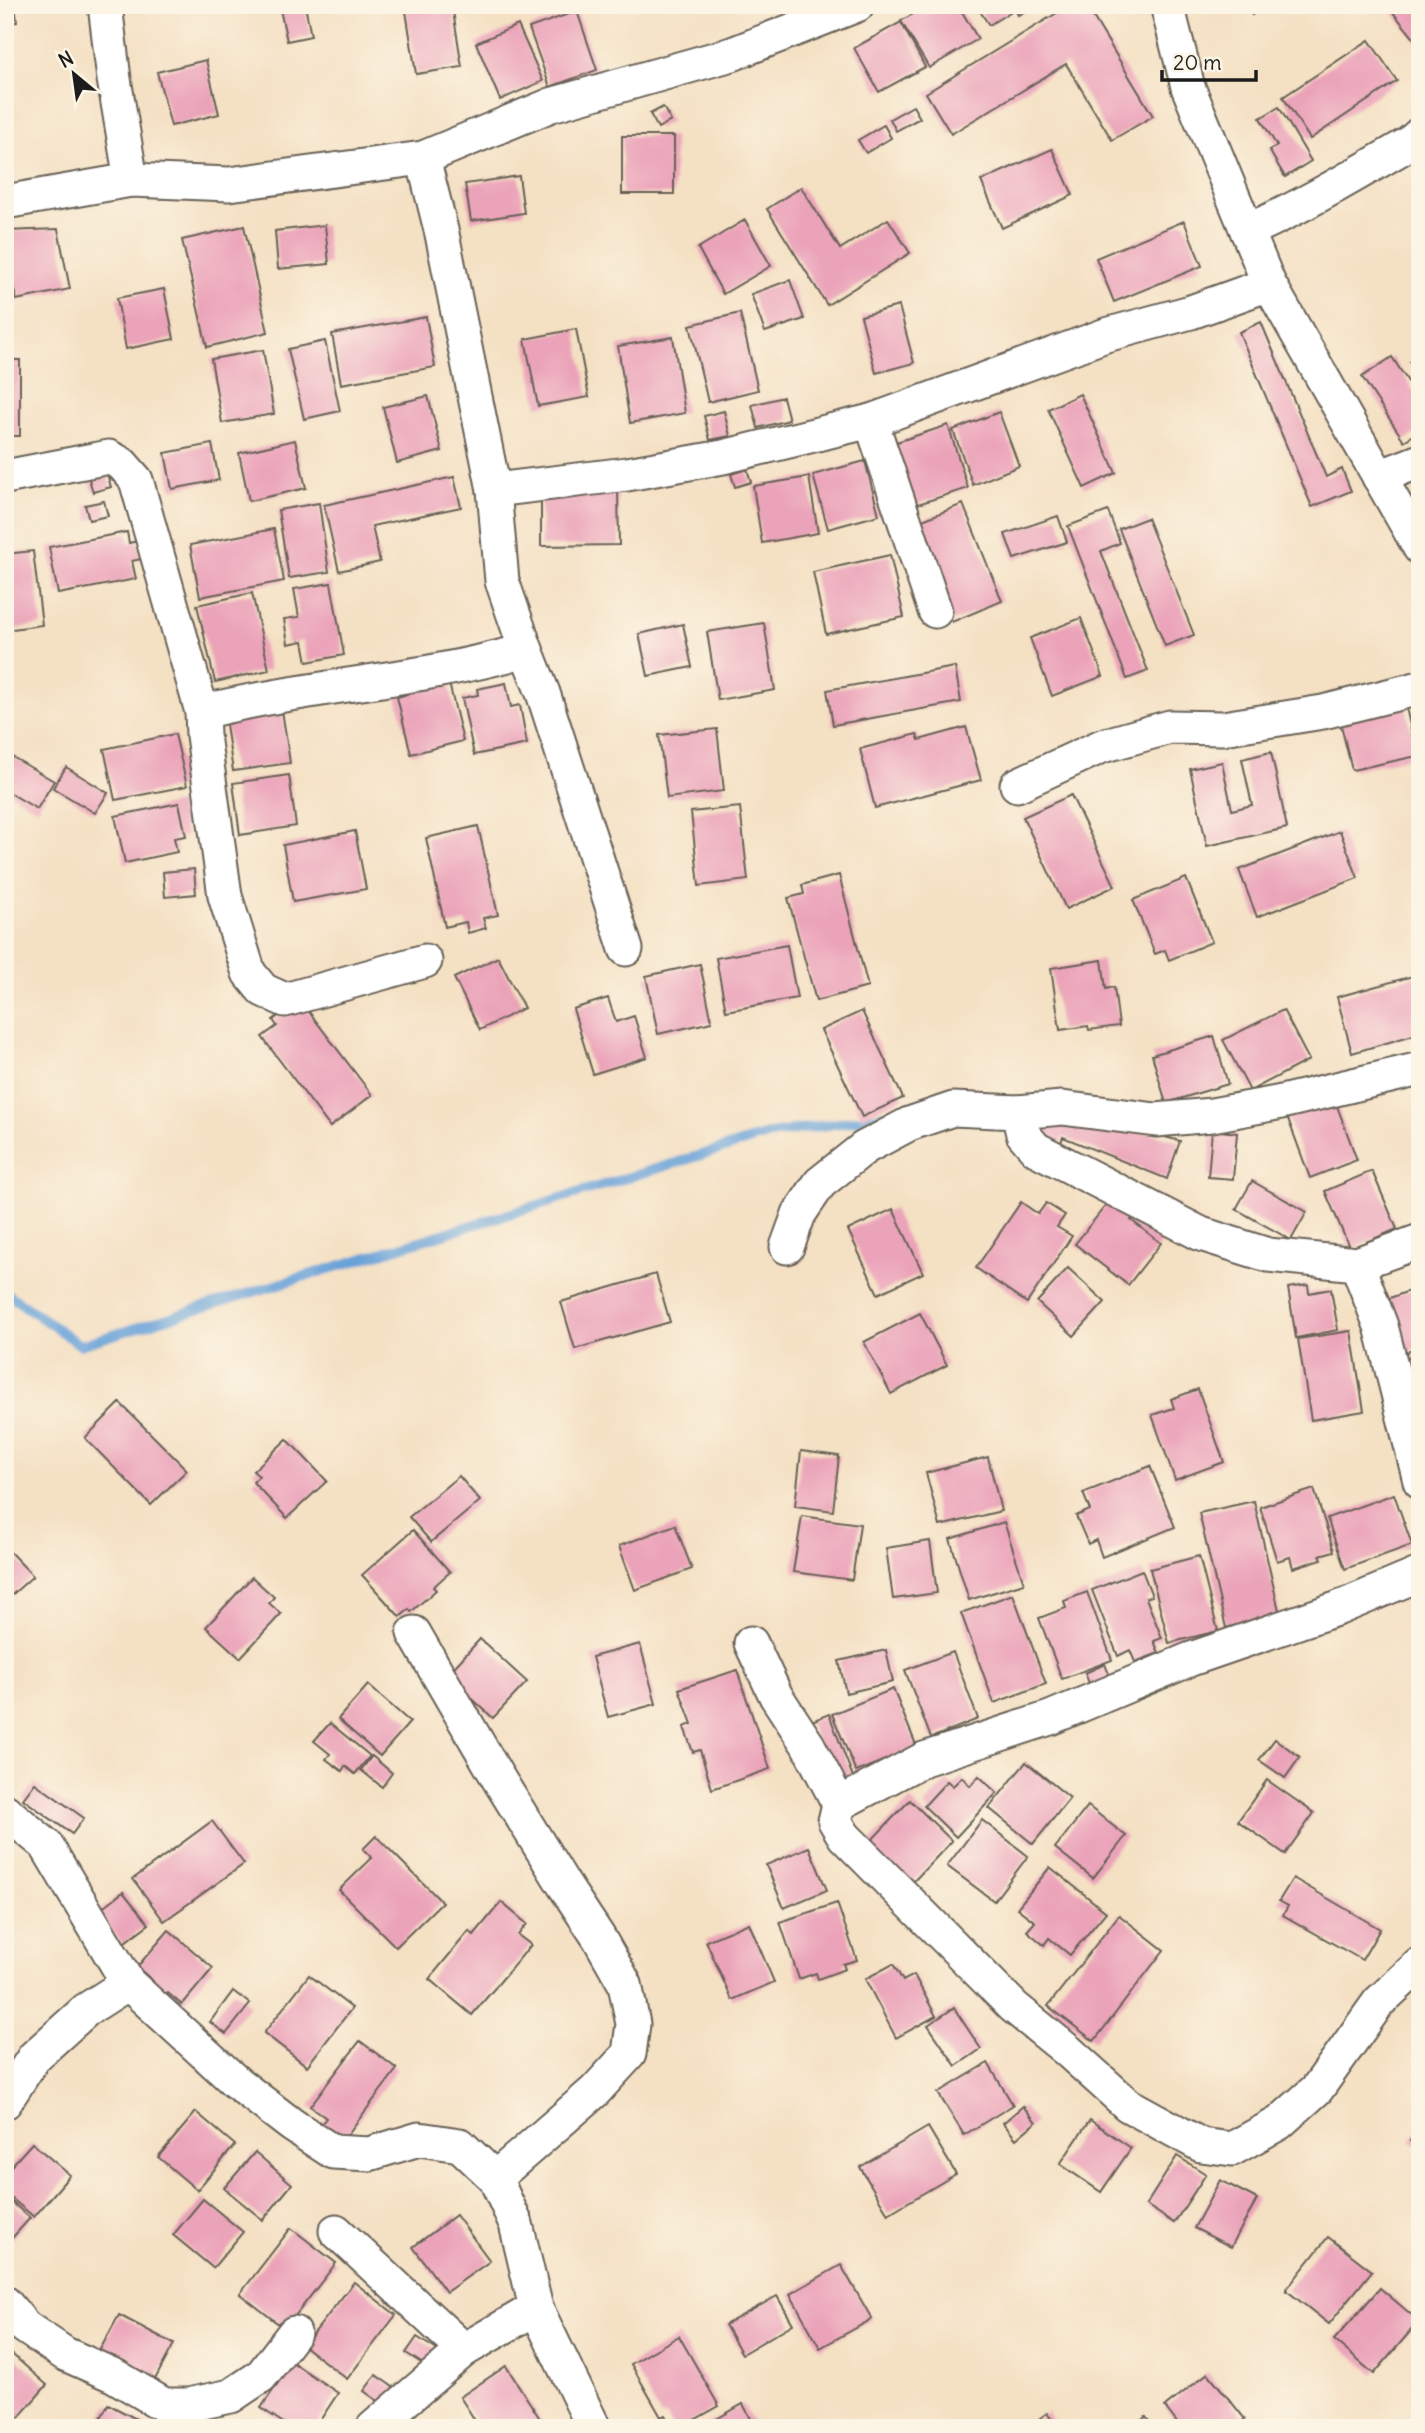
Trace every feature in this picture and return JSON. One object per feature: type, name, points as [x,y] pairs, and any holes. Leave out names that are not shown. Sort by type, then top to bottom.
[{"type":"street","points":[[105,5],[131,180]]},
{"type":"street","points":[[5,202],[131,180],[229,184],[423,158],[551,105],[732,54],[857,5]]},
{"type":"street","points":[[1167,5],[1188,87],[1269,284],[1420,548]]},
{"type":"street","points":[[1247,231],[1325,192],[1410,144],[1420,134]]},
{"type":"street","points":[[423,158],[442,234],[494,489],[502,581],[547,705],[626,949]]},
{"type":"street","points":[[494,489],[627,474],[723,457],[871,421],[1106,335],[1191,312],[1269,284]]},
{"type":"street","points":[[871,421],[935,611]]},
{"type":"street","points":[[5,477],[109,457],[122,464],[135,480],[202,712],[225,896],[249,973],[263,990],[285,1000],[425,961]]},
{"type":"street","points":[[1379,477],[1420,461]]},
{"type":"street","points":[[202,712],[241,702],[354,686],[490,661],[526,650]]},
{"type":"street","points":[[1017,785],[1102,746],[1170,727],[1223,728],[1323,712],[1420,688]]},
{"type":"street","points":[[787,1247],[799,1214],[820,1184],[864,1148],[909,1125],[953,1109],[1018,1112],[1062,1108],[1156,1120],[1212,1115],[1278,1103],[1420,1069]]},
{"type":"street","points":[[1018,1112],[1023,1134],[1036,1149],[1200,1234],[1268,1255],[1357,1264],[1420,1241]]},
{"type":"street","points":[[1357,1264],[1381,1326],[1420,1481]]},
{"type":"street","points":[[839,1804],[924,1759],[1050,1718],[1191,1659],[1339,1608],[1420,1573]]},
{"type":"street","points":[[414,1633],[498,1778],[625,1984],[633,2024],[629,2054],[595,2091],[495,2178]]},
{"type":"street","points":[[751,1643],[776,1696],[808,1745],[839,1804],[835,1821],[844,1836],[1014,2007],[1128,2105],[1201,2145],[1231,2149],[1279,2123],[1317,2089],[1379,2002],[1420,1964]]},
{"type":"street","points":[[5,1811],[46,1845],[128,1983],[236,2082],[292,2125],[334,2152],[369,2154],[419,2139],[460,2145],[495,2178],[516,2224],[536,2308],[594,2428]]},
{"type":"street","points":[[5,2102],[34,2057],[86,2010],[128,1983]]},
{"type":"street","points":[[336,2231],[464,2350]]},
{"type":"street","points":[[5,2303],[24,2328],[164,2405],[188,2405],[231,2396],[261,2376],[294,2333]]},
{"type":"street","points":[[373,2428],[464,2350],[536,2308]]},
{"type":"building","points":[[5,5],[15,5],[17,22],[5,23]]},
{"type":"building","points":[[279,5],[305,5],[311,36],[287,41]]},
{"type":"building","points":[[405,5],[452,5],[462,67],[416,74]]},
{"type":"building","points":[[929,5],[958,5],[978,39],[929,68],[901,21]]},
{"type":"building","points":[[976,5],[1006,5],[1010,12],[989,25]]},
{"type":"building","points":[[1013,5],[1036,5],[1018,15]]},
{"type":"building","points":[[1070,5],[1086,5],[1153,116],[1112,140],[1066,64],[951,134],[926,93]]},
{"type":"building","points":[[1246,5],[1265,5],[1252,15]]},
{"type":"building","points":[[1387,5],[1420,5],[1420,46]]},
{"type":"building","points":[[577,11],[597,70],[550,87],[529,28]]},
{"type":"building","points":[[901,22],[925,67],[879,92],[854,48]]},
{"type":"building","points":[[518,25],[543,81],[500,100],[476,43]]},
{"type":"building","points":[[1369,40],[1397,81],[1310,139],[1283,97]]},
{"type":"building","points":[[206,60],[219,114],[171,126],[157,72]]},
{"type":"building","points":[[913,106],[920,118],[896,131],[890,119]]},
{"type":"building","points":[[663,107],[671,121],[658,128],[650,114]]},
{"type":"building","points":[[1279,107],[1311,161],[1285,177],[1269,150],[1277,146],[1260,118]]},
{"type":"building","points":[[884,125],[891,138],[866,153],[858,140]]},
{"type":"building","points":[[622,136],[674,136],[674,194],[622,194]]},
{"type":"building","points":[[1052,149],[1073,195],[1002,228],[981,181]]},
{"type":"building","points":[[519,176],[524,213],[471,221],[465,184]]},
{"type":"building","points":[[801,187],[840,249],[888,219],[910,253],[827,305],[767,209]]},
{"type":"building","points":[[745,220],[771,266],[723,294],[698,248]]},
{"type":"building","points":[[1184,221],[1202,266],[1114,302],[1096,258]]},
{"type":"building","points":[[325,225],[329,264],[278,269],[275,231]]},
{"type":"building","points":[[244,226],[268,332],[207,347],[182,240]]},
{"type":"building","points":[[58,229],[70,289],[16,300],[8,262],[5,262],[5,231]]},
{"type":"building","points":[[790,280],[804,319],[765,332],[751,294]]},
{"type":"building","points":[[164,289],[174,339],[126,349],[117,298]]},
{"type":"building","points":[[899,306],[914,363],[876,373],[861,316]]},
{"type":"building","points":[[740,313],[758,390],[708,402],[690,325]]},
{"type":"building","points":[[426,317],[435,367],[341,384],[332,334]]},
{"type":"building","points":[[1261,322],[1326,477],[1342,469],[1351,491],[1312,507],[1239,332]]},
{"type":"building","points":[[576,329],[589,397],[538,406],[525,339]]},
{"type":"building","points":[[673,337],[685,413],[630,423],[618,346]]},
{"type":"building","points":[[325,341],[340,411],[304,419],[288,349]]},
{"type":"building","points":[[263,350],[274,414],[222,423],[211,359]]},
{"type":"building","points":[[1420,355],[1420,377],[1410,362]]},
{"type":"building","points":[[1392,357],[1420,400],[1420,437],[1417,433],[1404,441],[1362,377]]},
{"type":"building","points":[[5,360],[20,360],[20,436],[5,436]]},
{"type":"building","points":[[1080,394],[1116,473],[1084,488],[1048,409]]},
{"type":"building","points":[[428,396],[442,451],[397,463],[383,407]]},
{"type":"building","points":[[783,397],[789,420],[758,428],[752,405]]},
{"type":"building","points":[[724,411],[730,436],[710,440],[704,416]]},
{"type":"building","points":[[999,412],[1019,466],[973,485],[953,430]]},
{"type":"building","points":[[948,425],[968,488],[915,505],[894,443]]},
{"type":"building","points":[[295,440],[306,488],[249,501],[239,453]]},
{"type":"building","points":[[212,444],[219,480],[172,489],[165,453]]},
{"type":"building","points":[[865,461],[879,515],[828,529],[813,475]]},
{"type":"building","points":[[747,469],[751,482],[735,487],[731,474]]},
{"type":"building","points":[[106,470],[111,487],[93,492],[88,476]]},
{"type":"building","points":[[454,477],[461,507],[372,526],[380,562],[339,571],[324,505]]},
{"type":"building","points":[[809,477],[818,533],[762,543],[753,486]]},
{"type":"building","points":[[541,490],[618,490],[619,545],[541,546]]},
{"type":"building","points":[[104,501],[108,516],[89,520],[85,505]]},
{"type":"building","points":[[319,503],[329,572],[289,578],[278,510]]},
{"type":"building","points":[[963,504],[1002,601],[952,622],[912,524]]},
{"type":"building","points":[[1108,511],[1120,543],[1101,551],[1148,671],[1127,679],[1068,526]]},
{"type":"building","points":[[1058,516],[1067,542],[1014,559],[1005,534]]},
{"type":"building","points":[[1147,518],[1194,635],[1165,646],[1119,529]]},
{"type":"building","points":[[274,529],[284,581],[200,597],[190,545]]},
{"type":"building","points":[[127,532],[129,543],[138,541],[141,559],[132,561],[136,579],[58,594],[49,547]]},
{"type":"building","points":[[33,551],[42,625],[5,630],[5,554]]},
{"type":"building","points":[[890,555],[904,617],[826,634],[813,572]]},
{"type":"building","points":[[331,583],[344,655],[307,662],[303,641],[288,644],[284,619],[299,617],[294,589]]},
{"type":"building","points":[[252,593],[269,670],[215,682],[197,605]]},
{"type":"building","points":[[1081,618],[1103,676],[1052,696],[1030,638]]},
{"type":"building","points":[[764,623],[775,690],[718,700],[707,632]]},
{"type":"building","points":[[683,624],[692,667],[648,676],[639,634]]},
{"type":"building","points":[[955,667],[961,702],[833,725],[827,690]]},
{"type":"building","points":[[449,683],[463,741],[411,754],[397,697]]},
{"type":"building","points":[[506,683],[511,707],[520,705],[527,744],[474,755],[462,698],[478,695],[477,689]]},
{"type":"building","points":[[1405,703],[1417,756],[1352,770],[1339,717]]},
{"type":"building","points":[[282,710],[290,763],[233,771],[225,718]]},
{"type":"building","points":[[966,727],[981,780],[875,808],[860,749],[917,734],[919,740]]},
{"type":"building","points":[[717,729],[724,791],[667,798],[659,735]]},
{"type":"building","points":[[175,734],[187,786],[115,800],[104,749]]},
{"type":"building","points":[[1271,752],[1287,828],[1207,846],[1190,769],[1222,762],[1232,810],[1252,805],[1242,759]]},
{"type":"building","points":[[9,755],[54,781],[37,809],[5,790],[5,761]]},
{"type":"building","points":[[66,767],[108,793],[95,813],[53,788]]},
{"type":"building","points":[[289,775],[296,826],[240,835],[233,783]]},
{"type":"building","points":[[1071,795],[1115,886],[1066,909],[1023,817]]},
{"type":"building","points":[[179,803],[186,836],[174,838],[177,852],[125,863],[115,816]]},
{"type":"building","points":[[740,807],[748,880],[699,886],[691,812]]},
{"type":"building","points":[[478,826],[498,915],[483,918],[486,928],[468,933],[466,922],[445,927],[426,838]]},
{"type":"building","points":[[355,831],[366,889],[293,902],[283,845]]},
{"type":"building","points":[[1340,831],[1358,878],[1257,917],[1239,870]]},
{"type":"building","points":[[194,869],[196,894],[165,897],[163,872]]},
{"type":"building","points":[[839,875],[868,987],[816,1001],[788,898],[804,894],[802,885]]},
{"type":"building","points":[[1186,878],[1212,942],[1169,960],[1165,950],[1155,954],[1133,900]]},
{"type":"building","points":[[787,945],[797,998],[726,1011],[716,958]]},
{"type":"building","points":[[498,957],[524,1008],[480,1030],[454,978]]},
{"type":"building","points":[[1102,960],[1106,989],[1114,987],[1119,1026],[1060,1030],[1051,968]]},
{"type":"building","points":[[700,964],[712,1022],[658,1034],[646,976]]},
{"type":"building","points":[[1420,974],[1420,1033],[1352,1053],[1337,997]]},
{"type":"building","points":[[608,998],[616,1022],[634,1016],[647,1057],[593,1074],[573,1009]]},
{"type":"building","points":[[300,1000],[372,1095],[330,1127],[262,1037],[277,1026],[273,1020]]},
{"type":"building","points":[[1283,1010],[1309,1060],[1250,1091],[1223,1040]]},
{"type":"building","points":[[862,1011],[903,1098],[862,1117],[821,1030]]},
{"type":"building","points":[[1214,1036],[1228,1084],[1166,1103],[1152,1055]]},
{"type":"building","points":[[1334,1098],[1357,1160],[1310,1178],[1287,1116]]},
{"type":"building","points":[[1063,1110],[1180,1141],[1167,1179],[1063,1137],[1060,1145],[1035,1134],[1044,1114]]},
{"type":"building","points":[[1212,1130],[1237,1133],[1233,1179],[1208,1177]]},
{"type":"building","points":[[1372,1171],[1397,1229],[1350,1249],[1325,1191]]},
{"type":"building","points":[[1252,1181],[1307,1212],[1291,1240],[1236,1209]]},
{"type":"building","points":[[1115,1194],[1138,1211],[1131,1220],[1161,1243],[1128,1285],[1075,1244]]},
{"type":"building","points":[[1021,1202],[1038,1214],[1046,1203],[1065,1215],[1057,1227],[1072,1236],[1027,1303],[976,1268]]},
{"type":"building","points":[[893,1209],[923,1273],[878,1294],[848,1230]]},
{"type":"building","points":[[1068,1268],[1105,1302],[1074,1336],[1037,1302]]},
{"type":"building","points":[[656,1274],[670,1322],[575,1349],[561,1302]]},
{"type":"building","points":[[1308,1285],[1309,1293],[1331,1289],[1338,1330],[1296,1338],[1288,1288]]},
{"type":"building","points":[[1420,1287],[1420,1347],[1404,1353],[1384,1300]]},
{"type":"building","points":[[920,1313],[947,1365],[891,1394],[864,1342]]},
{"type":"building","points":[[1351,1331],[1364,1411],[1311,1420],[1298,1339]]},
{"type":"building","points":[[1417,1355],[1420,1369],[1400,1376],[1395,1362]]},
{"type":"building","points":[[1198,1389],[1224,1462],[1175,1480],[1152,1415],[1174,1408],[1171,1399]]},
{"type":"building","points":[[120,1403],[187,1470],[151,1505],[85,1438]]},
{"type":"building","points":[[287,1439],[327,1481],[287,1518],[253,1482],[259,1476],[253,1471]]},
{"type":"building","points":[[801,1451],[839,1456],[833,1511],[795,1506]]},
{"type":"building","points":[[988,1457],[1001,1511],[940,1526],[926,1473]]},
{"type":"building","points":[[1150,1466],[1175,1527],[1102,1557],[1096,1540],[1088,1544],[1076,1516],[1090,1510],[1083,1493]]},
{"type":"building","points":[[459,1476],[480,1501],[431,1542],[409,1517]]},
{"type":"building","points":[[1314,1489],[1334,1551],[1320,1555],[1322,1559],[1293,1568],[1290,1557],[1277,1561],[1260,1507]]},
{"type":"building","points":[[1394,1494],[1412,1545],[1345,1569],[1327,1518]]},
{"type":"building","points":[[1254,1501],[1280,1615],[1226,1628],[1199,1513]]},
{"type":"building","points":[[802,1516],[860,1524],[852,1580],[793,1572]]},
{"type":"building","points":[[1004,1522],[1024,1583],[969,1600],[950,1539]]},
{"type":"building","points":[[675,1525],[692,1569],[635,1590],[619,1546]]},
{"type":"building","points":[[413,1530],[450,1572],[433,1587],[436,1590],[411,1612],[409,1609],[400,1617],[362,1575]]},
{"type":"building","points":[[930,1541],[937,1593],[893,1599],[886,1548]]},
{"type":"building","points":[[5,1547],[33,1576],[5,1601]]},
{"type":"building","points":[[1199,1556],[1218,1631],[1169,1643],[1150,1569]]},
{"type":"building","points":[[1142,1570],[1152,1596],[1146,1598],[1162,1638],[1154,1641],[1159,1653],[1135,1662],[1130,1650],[1118,1656],[1092,1590]]},
{"type":"building","points":[[252,1577],[274,1597],[269,1603],[281,1614],[240,1658],[206,1627]]},
{"type":"building","points":[[1087,1592],[1112,1660],[1062,1679],[1039,1618],[1066,1608],[1064,1601]]},
{"type":"building","points":[[1013,1594],[1046,1684],[994,1703],[961,1613]]},
{"type":"building","points":[[480,1639],[527,1682],[493,1718],[447,1675]]},
{"type":"building","points":[[640,1644],[656,1704],[608,1717],[592,1657]]},
{"type":"building","points":[[886,1650],[893,1682],[846,1693],[839,1661]]},
{"type":"building","points":[[953,1652],[978,1719],[931,1738],[905,1670]]},
{"type":"building","points":[[1105,1664],[1115,1690],[1095,1698],[1085,1673]]},
{"type":"building","points":[[737,1670],[770,1769],[712,1789],[700,1750],[693,1752],[684,1727],[692,1724],[679,1689]]},
{"type":"building","points":[[368,1685],[410,1722],[380,1756],[338,1719]]},
{"type":"building","points":[[893,1689],[917,1747],[856,1772],[832,1714]]},
{"type":"building","points":[[829,1714],[856,1785],[837,1793],[809,1722]]},
{"type":"building","points":[[330,1723],[370,1756],[355,1774],[345,1766],[342,1771],[326,1759],[330,1754],[314,1741]]},
{"type":"building","points":[[1275,1739],[1300,1757],[1285,1778],[1259,1760]]},
{"type":"building","points":[[372,1756],[392,1773],[382,1787],[361,1770]]},
{"type":"building","points":[[1026,1762],[1070,1798],[1033,1844],[989,1808]]},
{"type":"building","points":[[979,1776],[997,1793],[956,1837],[924,1806],[947,1781],[953,1786],[962,1777],[970,1786]]},
{"type":"building","points":[[1267,1780],[1314,1813],[1285,1854],[1238,1821]]},
{"type":"building","points":[[35,1783],[84,1818],[72,1834],[23,1799]]},
{"type":"building","points":[[910,1800],[952,1841],[910,1885],[867,1845]]},
{"type":"building","points":[[1088,1806],[1126,1836],[1093,1878],[1055,1848]]},
{"type":"building","points":[[982,1820],[1028,1856],[994,1901],[947,1866]]},
{"type":"building","points":[[212,1821],[244,1864],[164,1921],[133,1879]]},
{"type":"building","points":[[376,1836],[442,1902],[396,1947],[339,1890],[372,1858],[363,1849]]},
{"type":"building","points":[[809,1847],[827,1890],[784,1908],[766,1865]]},
{"type":"building","points":[[1050,1867],[1106,1912],[1070,1955],[1049,1938],[1044,1945],[1027,1931],[1035,1922],[1017,1908]]},
{"type":"building","points":[[1293,1878],[1380,1929],[1362,1960],[1283,1915],[1288,1906],[1279,1901]]},
{"type":"building","points":[[123,1892],[149,1924],[122,1944],[97,1912]]},
{"type":"building","points":[[501,1902],[527,1924],[518,1935],[531,1945],[472,2015],[429,1979],[469,1931],[474,1935]]},
{"type":"building","points":[[837,1903],[857,1960],[843,1964],[845,1969],[818,1979],[816,1973],[799,1979],[780,1922]]},
{"type":"building","points":[[1119,1915],[1164,1950],[1094,2041],[1048,2006]]},
{"type":"building","points":[[749,1923],[774,1982],[732,2000],[706,1941]]},
{"type":"building","points":[[169,1930],[213,1968],[182,2005],[168,1993],[161,2000],[147,1988],[153,1981],[137,1967]]},
{"type":"building","points":[[893,1964],[903,1981],[914,1975],[936,2016],[896,2038],[865,1979]]},
{"type":"building","points":[[309,1975],[352,2008],[307,2066],[264,2033]]},
{"type":"building","points":[[233,1991],[250,2004],[226,2034],[210,2022]]},
{"type":"building","points":[[954,2008],[981,2049],[956,2066],[928,2025]]},
{"type":"building","points":[[360,2041],[397,2069],[341,2143],[319,2127],[326,2118],[310,2106]]},
{"type":"building","points":[[988,2063],[1013,2105],[964,2135],[938,2093]]},
{"type":"building","points":[[1023,2106],[1036,2122],[1016,2139],[1003,2123]]},
{"type":"building","points":[[196,2112],[235,2145],[197,2190],[158,2157]]},
{"type":"building","points":[[1090,2120],[1131,2148],[1101,2192],[1060,2164]]},
{"type":"building","points":[[1420,2126],[1420,2147],[1410,2141]]},
{"type":"building","points":[[928,2127],[956,2174],[888,2214],[860,2167]]},
{"type":"building","points":[[32,2143],[70,2175],[34,2217],[5,2193],[5,2173]]},
{"type":"building","points":[[255,2152],[292,2184],[263,2220],[224,2188]]},
{"type":"building","points":[[1177,2156],[1206,2174],[1174,2223],[1146,2205]]},
{"type":"building","points":[[1220,2180],[1257,2199],[1231,2247],[1194,2228]]},
{"type":"building","points":[[5,2196],[30,2218],[5,2246]]},
{"type":"building","points":[[203,2199],[243,2232],[213,2268],[173,2235]]},
{"type":"building","points":[[456,2215],[490,2261],[446,2292],[413,2247]]},
{"type":"building","points":[[291,2228],[336,2263],[285,2329],[240,2294]]},
{"type":"building","points":[[1328,2237],[1372,2271],[1329,2324],[1286,2290]]},
{"type":"building","points":[[841,2265],[872,2319],[820,2348],[790,2294]]},
{"type":"building","points":[[354,2282],[396,2315],[347,2379],[304,2346]]},
{"type":"building","points":[[1380,2288],[1419,2321],[1374,2374],[1334,2340]]},
{"type":"building","points":[[777,2296],[793,2324],[742,2354],[725,2325]]},
{"type":"building","points":[[119,2315],[174,2344],[152,2385],[97,2355]]},
{"type":"building","points":[[679,2336],[719,2406],[680,2428],[672,2428],[665,2415],[661,2417],[631,2364]]},
{"type":"building","points":[[417,2337],[440,2352],[429,2368],[406,2353]]},
{"type":"building","points":[[5,2348],[47,2385],[13,2424],[5,2418]]},
{"type":"building","points":[[292,2362],[338,2393],[315,2428],[291,2428],[261,2408]]},
{"type":"building","points":[[506,2366],[546,2428],[480,2428],[460,2397]]},
{"type":"building","points":[[1208,2373],[1245,2419],[1234,2428],[1181,2428],[1165,2407]]},
{"type":"building","points":[[376,2375],[400,2392],[388,2408],[364,2391]]},
{"type":"building","points":[[108,2404],[153,2428],[96,2428]]},
{"type":"building","points":[[743,2404],[756,2428],[701,2428]]},
{"type":"building","points":[[1420,2404],[1420,2427],[1409,2418]]},
{"type":"building","points":[[1047,2413],[1058,2428],[1027,2428]]},
{"type":"building","points":[[1146,2417],[1154,2428],[1131,2428]]},
{"type":"waterway","points":[[5,1292],[80,1345],[770,1134],[903,1113]]}]
